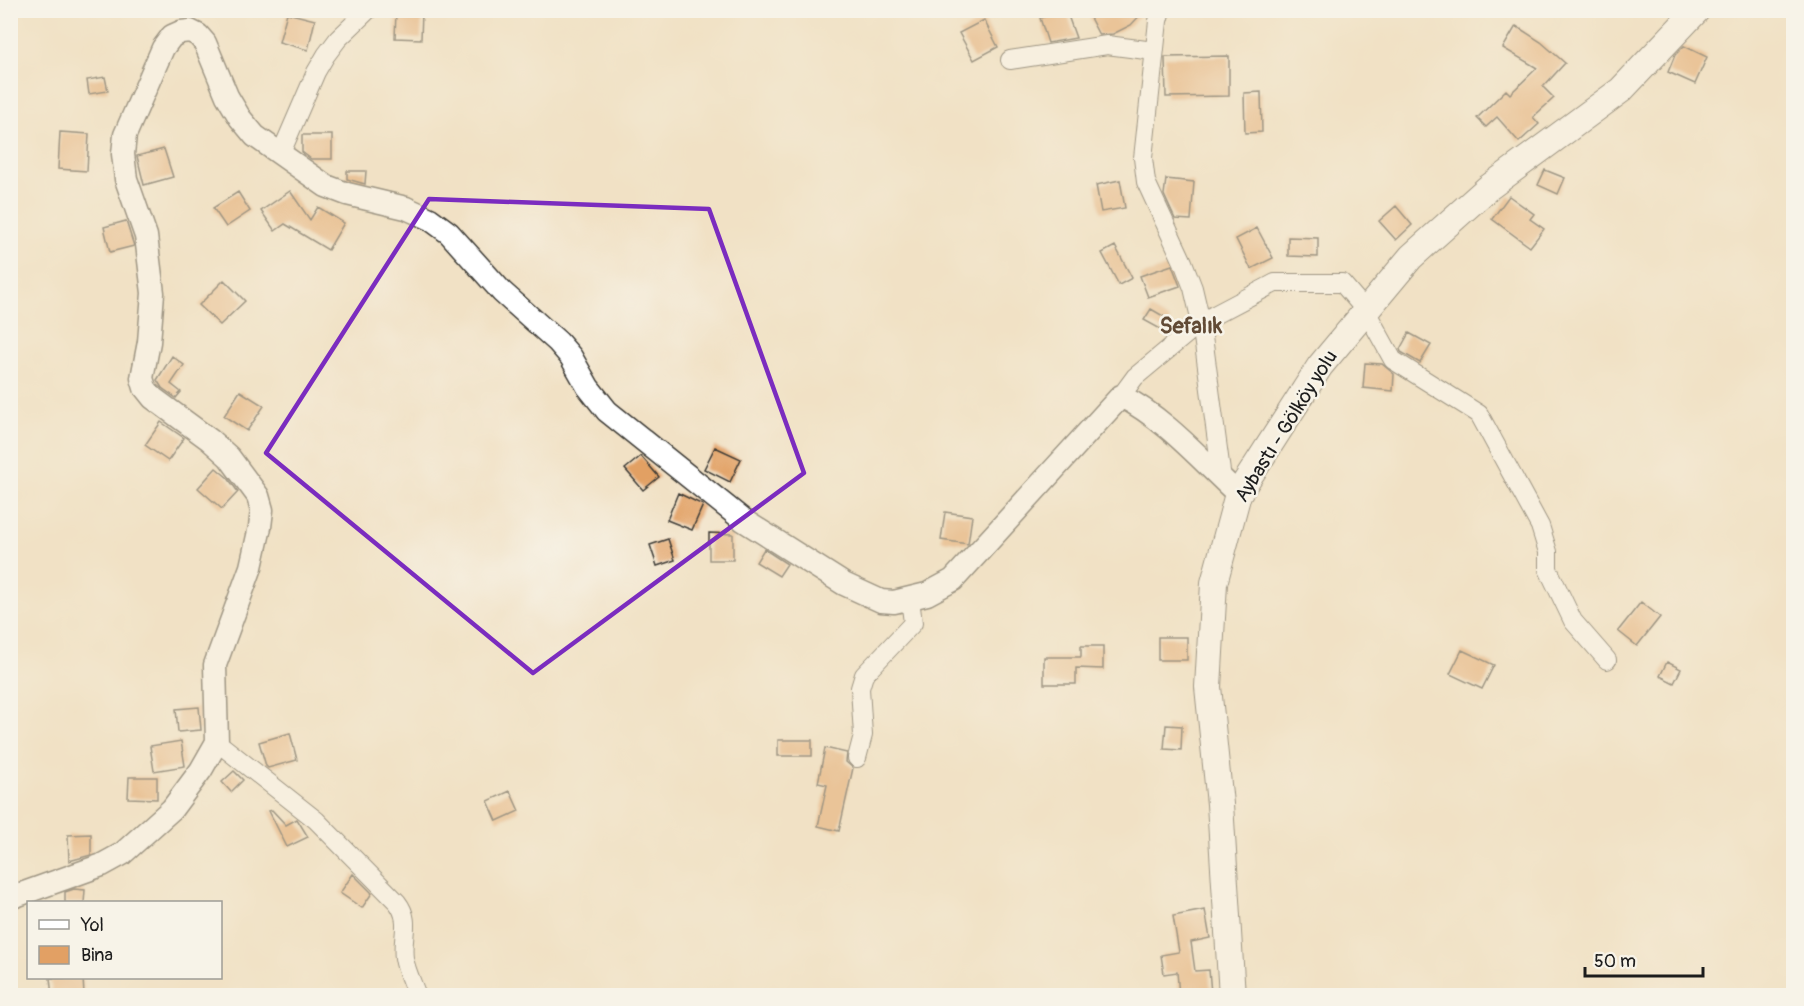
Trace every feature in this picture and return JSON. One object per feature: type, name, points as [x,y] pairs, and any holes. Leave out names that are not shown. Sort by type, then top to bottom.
[{"type":"main road","name":"Aybastı - Gölköy yolu","points":[[1232,996],[1220,804],[1208,687],[1214,583],[1230,487],[1320,366],[1411,257],[1488,188],[1621,90],[1697,10]]},
{"type":"street","points":[[281,153],[321,64],[338,39],[368,10]]},
{"type":"street","points":[[1161,10],[1154,51],[1154,70],[1143,158],[1146,182],[1193,288],[1230,487]]},
{"type":"street","points":[[10,897],[102,865],[122,854],[172,809],[201,770],[217,742],[215,665],[251,567],[260,527],[262,510],[258,496],[229,458],[210,440],[153,399],[145,388],[142,378],[149,342],[153,294],[146,236],[126,179],[123,154],[124,135],[163,48],[172,36],[181,32],[190,31],[198,35],[205,43],[227,96],[240,118],[255,136],[326,186],[347,194],[406,208],[430,219],[449,233],[502,292],[558,342],[571,357],[588,387],[607,411],[632,433],[743,520],[844,584],[881,601],[894,602],[910,599],[927,594],[953,580],[1121,396],[1135,376],[1201,322],[1275,283],[1342,283],[1366,311],[1393,360],[1479,414],[1540,526],[1548,552],[1548,569],[1573,621],[1607,660]]},
{"type":"street","points":[[1010,60],[1107,45],[1154,51]]},
{"type":"street","points":[[1121,396],[1139,405],[1155,417],[1230,487]]},
{"type":"street","points":[[857,758],[863,735],[860,688],[864,675],[913,623],[910,599]]},
{"type":"street","points":[[217,742],[316,820],[397,902],[406,920],[404,958],[417,996]]},
{"type":"highlighted area","points":[[429,199],[709,209],[804,473],[533,673],[266,453]]},
{"type":"building","points":[[1066,10],[1076,38],[1048,43],[1040,18]]},
{"type":"building","points":[[1086,10],[1145,10],[1131,25],[1113,34],[1099,35]]},
{"type":"building","points":[[396,12],[422,12],[421,39],[395,38]]},
{"type":"building","points":[[287,13],[315,20],[308,50],[279,42]]},
{"type":"building","points":[[984,20],[998,47],[974,60],[959,33]]},
{"type":"building","points":[[1516,26],[1541,42],[1565,63],[1543,87],[1554,98],[1533,117],[1539,124],[1519,142],[1497,117],[1486,127],[1477,118],[1506,90],[1510,94],[1537,68],[1503,48]]},
{"type":"building","points":[[1684,46],[1707,57],[1695,84],[1668,72],[1675,55]]},
{"type":"building","points":[[1229,56],[1229,96],[1166,97],[1165,57]]},
{"type":"building","points":[[105,77],[108,91],[89,94],[87,80]]},
{"type":"building","points":[[1261,92],[1262,132],[1245,133],[1244,93]]},
{"type":"building","points":[[60,132],[89,134],[87,171],[58,169]]},
{"type":"building","points":[[302,135],[332,135],[332,159],[311,159],[302,152]]},
{"type":"building","points":[[164,149],[173,177],[144,185],[137,156]]},
{"type":"building","points":[[1545,170],[1565,178],[1558,194],[1538,185]]},
{"type":"building","points":[[347,171],[366,171],[365,184],[347,179]]},
{"type":"building","points":[[1166,179],[1194,182],[1191,220],[1175,219],[1164,195]]},
{"type":"building","points":[[1120,180],[1125,208],[1101,212],[1096,185]]},
{"type":"building","points":[[290,191],[310,220],[318,207],[344,223],[328,250],[285,224],[275,231],[261,211]]},
{"type":"building","points":[[238,192],[250,211],[226,227],[213,208]]},
{"type":"building","points":[[1509,196],[1534,214],[1530,219],[1544,229],[1530,247],[1492,219]]},
{"type":"building","points":[[1396,206],[1412,225],[1396,240],[1379,221]]},
{"type":"building","points":[[126,221],[134,246],[110,252],[104,227]]},
{"type":"building","points":[[1257,228],[1273,258],[1251,269],[1236,239]]},
{"type":"building","points":[[1288,237],[1318,238],[1318,257],[1288,256]]},
{"type":"building","points":[[1115,246],[1132,278],[1119,285],[1102,253]]},
{"type":"building","points":[[1172,265],[1180,286],[1148,297],[1140,276]]},
{"type":"building","points":[[224,280],[245,301],[220,325],[199,305]]},
{"type":"building","points":[[1151,309],[1170,320],[1164,331],[1144,320]]},
{"type":"building","points":[[1409,333],[1431,345],[1420,363],[1401,352],[1400,349]]},
{"type":"building","points":[[172,356],[184,365],[171,384],[181,392],[176,398],[162,388],[157,380]]},
{"type":"building","points":[[1365,363],[1382,364],[1394,374],[1393,391],[1363,388]]},
{"type":"building","points":[[240,391],[264,406],[247,431],[224,416]]},
{"type":"building","points":[[161,422],[184,438],[168,461],[145,445]]},
{"type":"building","points":[[715,447],[741,459],[730,482],[704,469]]},
{"type":"building","points":[[641,456],[659,477],[643,490],[625,469]]},
{"type":"building","points":[[216,468],[228,478],[238,492],[222,509],[198,488]]},
{"type":"building","points":[[678,493],[703,505],[692,530],[667,520]]},
{"type":"building","points":[[945,512],[972,516],[968,544],[941,540]]},
{"type":"building","points":[[709,533],[733,534],[733,560],[709,560]]},
{"type":"building","points":[[668,539],[675,560],[657,566],[650,545]]},
{"type":"building","points":[[764,549],[787,564],[779,576],[756,562]]},
{"type":"building","points":[[1641,602],[1660,617],[1637,646],[1618,631]]},
{"type":"building","points":[[1158,637],[1187,637],[1187,660],[1158,660]]},
{"type":"building","points":[[1081,646],[1103,646],[1103,669],[1076,668],[1076,684],[1044,684],[1044,657],[1081,657]]},
{"type":"building","points":[[1462,650],[1494,665],[1482,689],[1450,674]]},
{"type":"building","points":[[1667,662],[1681,669],[1674,683],[1660,676]]},
{"type":"building","points":[[199,707],[201,730],[178,732],[176,709]]},
{"type":"building","points":[[1166,725],[1182,726],[1181,750],[1164,749]]},
{"type":"building","points":[[290,733],[297,760],[268,768],[259,742]]},
{"type":"building","points":[[778,740],[812,740],[812,756],[778,756]]},
{"type":"building","points":[[181,741],[185,766],[154,771],[150,746]]},
{"type":"building","points":[[825,748],[847,753],[846,762],[853,768],[839,831],[818,826],[827,785],[818,783]]},
{"type":"building","points":[[234,771],[243,780],[231,792],[222,782]]},
{"type":"building","points":[[129,777],[157,777],[157,799],[128,798]]},
{"type":"building","points":[[510,791],[519,811],[497,821],[488,801]]},
{"type":"building","points":[[272,810],[286,825],[297,819],[308,837],[287,847],[269,811]]},
{"type":"building","points":[[91,834],[91,855],[69,861],[68,835]]},
{"type":"building","points":[[353,874],[372,893],[362,908],[340,893]]},
{"type":"building","points":[[74,889],[85,890],[84,901],[65,901],[65,892]]},
{"type":"building","points":[[1205,910],[1210,938],[1191,942],[1195,971],[1209,970],[1211,993],[1179,995],[1177,972],[1164,974],[1161,955],[1179,952],[1173,916]]},
{"type":"building","points":[[50,979],[83,979],[84,995],[52,996]]},
{"type":"district","name":"Sefalık","points":[[1191,326]]}]
